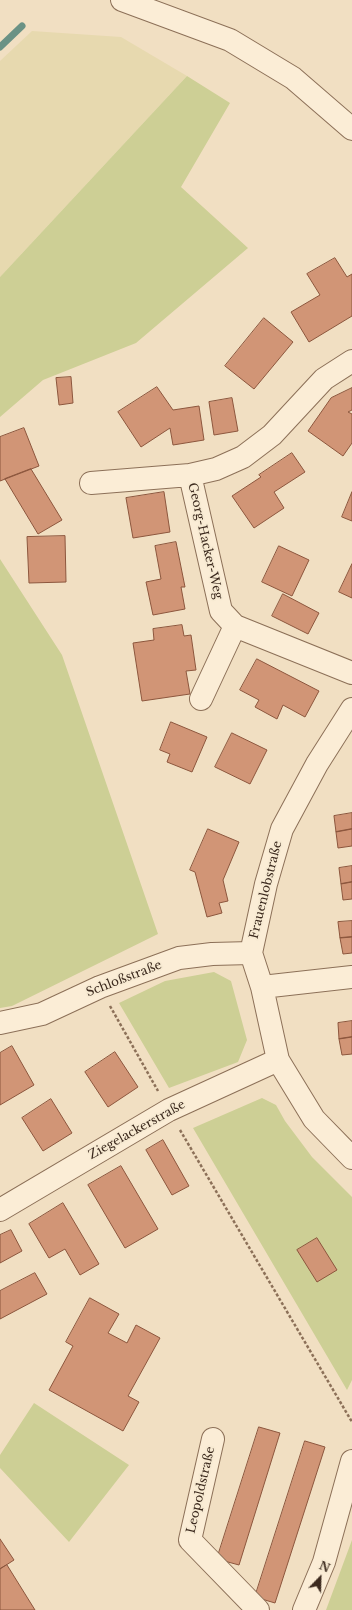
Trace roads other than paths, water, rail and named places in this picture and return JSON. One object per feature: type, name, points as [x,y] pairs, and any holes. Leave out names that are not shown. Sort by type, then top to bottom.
[{"type":"street","points":[[122,0],[230,40],[293,78],[352,129]]},
{"type":"street","name":"Georg-Hacker-Weg","points":[[91,483],[190,475],[216,469],[243,457],[272,435],[324,378],[352,361]]},
{"type":"street","name":"Georg-Hacker-Weg","points":[[190,475],[221,611],[235,626],[352,673]]},
{"type":"street","points":[[201,699],[235,626]]},
{"type":"street","name":"Frauenlobstraße","points":[[352,709],[317,764],[282,829],[266,884],[251,953],[262,987],[278,1060],[314,1119],[352,1158]]},
{"type":"street","name":"Schloßstraße","points":[[0,1023],[42,1014],[100,987],[179,958],[212,954],[251,953]]},
{"type":"street","points":[[262,987],[352,977]]},
{"type":"street","name":"Ziegelackerstraße","points":[[0,1210],[169,1110],[278,1060]]},
{"type":"street","name":"Leopoldstraße","points":[[213,1439],[190,1540],[258,1610]]},
{"type":"street","points":[[304,1610],[324,1562],[352,1461]]},
{"type":"waterway","points":[[0,47],[22,26]]}]
